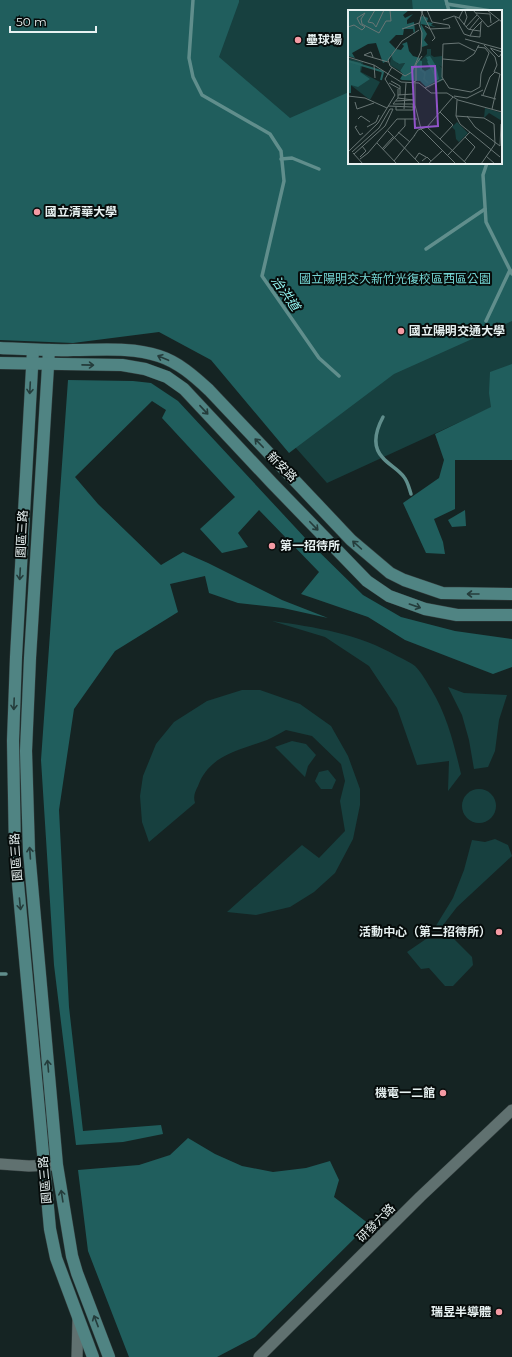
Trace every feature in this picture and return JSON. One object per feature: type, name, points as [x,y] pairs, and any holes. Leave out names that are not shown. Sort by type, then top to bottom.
[{"type":"street","name":"新安路","points":[[0,348],[33,350],[123,350],[144,352],[159,356],[178,364],[194,376],[351,540],[390,573],[404,580],[442,593],[512,594]]},
{"type":"street","name":"園區三路","points":[[33,350],[16,657],[13,741],[15,851],[50,1230],[56,1258],[93,1357]]},
{"type":"street","name":"園區三路","points":[[49,350],[30,658],[26,751],[29,851],[57,1165],[72,1256],[109,1357]]},
{"type":"street","name":"新安路","points":[[0,362],[32,364],[122,365],[145,369],[167,377],[184,388],[272,483],[367,581],[389,596],[425,609],[457,615],[512,615]]},
{"type":"street","name":"研發六路","points":[[267,1355],[420,1197],[512,1110]]},
{"type":"street","points":[[0,1164],[44,1166],[57,1165]]},
{"type":"street","points":[[78,1318],[78,1357]]},
{"type":"green space","points":[[0,0],[239,0],[219,57],[290,118],[348,92],[348,164],[502,164],[502,10],[413,10],[412,0],[512,0],[512,321],[394,374],[289,453],[211,360],[159,332],[73,343],[0,340]]},
{"type":"green space","name":"國立陽明交大新竹光復校區西區公園","points":[[141,0],[512,0],[512,398],[327,483],[288,439]]},
{"type":"green space","points":[[512,364],[512,460],[455,460],[455,509],[434,519],[443,542],[445,554],[426,553],[403,503],[439,478],[444,460],[435,434],[491,407],[489,393],[490,372]]},
{"type":"green space","points":[[68,380],[133,381],[151,383],[178,401],[307,540],[363,595],[401,617],[455,631],[512,639],[512,667],[493,674],[405,640],[368,617],[301,594],[319,572],[259,510],[238,533],[248,547],[222,553],[200,529],[235,497],[162,418],[166,410],[152,401],[75,477],[98,504],[161,565],[183,552],[282,600],[328,618],[283,608],[238,603],[209,593],[205,576],[170,584],[178,612],[115,651],[74,709],[59,810],[69,1007],[83,1131],[161,1125],[163,1134],[123,1142],[76,1145],[54,965],[41,760]]},
{"type":"green space","points":[[465,510],[466,526],[452,527],[448,520]]},
{"type":"green space","points":[[272,621],[336,632],[352,637],[382,648],[415,666],[426,680],[437,699],[456,752],[461,774],[448,791],[449,761],[417,765],[397,708],[369,666],[325,637]]},
{"type":"green space","points":[[448,687],[464,693],[507,695],[499,720],[495,751],[488,767],[474,769],[469,740],[462,715]]},
{"type":"green space","points":[[242,690],[260,690],[300,704],[331,726],[348,756],[360,789],[360,805],[353,839],[335,873],[314,892],[290,907],[256,915],[227,912],[302,845],[319,858],[345,831],[340,801],[345,781],[341,764],[312,736],[286,730],[267,740],[226,755],[218,760],[203,776],[196,790],[194,798],[195,803],[149,842],[142,822],[140,796],[143,776],[156,744],[174,722],[207,701]]},
{"type":"green space","points":[[292,741],[306,744],[316,755],[308,766],[305,777],[275,747]]},
{"type":"green space","points":[[328,770],[336,780],[332,789],[321,789],[315,781],[319,772]]},
{"type":"green space","points":[[476,789],[482,789],[486,790],[493,796],[496,806],[495,813],[489,820],[482,823],[476,823],[472,822],[465,816],[462,809],[462,803],[463,799],[469,792]]},
{"type":"green space","points":[[495,839],[508,845],[512,856],[457,907],[440,929],[434,929],[453,898],[464,870],[472,840],[485,842]]},
{"type":"green space","points":[[426,939],[454,939],[472,957],[473,965],[453,986],[445,986],[429,968],[421,969],[407,952]]},
{"type":"green space","points":[[188,1138],[215,1154],[242,1166],[273,1172],[306,1168],[330,1161],[339,1180],[334,1197],[369,1224],[255,1337],[217,1357],[129,1357],[88,1251],[78,1170],[139,1165],[170,1155]]},
{"type":"waterway","name":"治洪道","points":[[193,0],[189,58],[193,77],[202,95],[270,134],[281,151],[284,181],[262,276],[319,358],[339,376]]},
{"type":"waterway","name":"治洪道","points":[[446,0],[449,10]]},
{"type":"waterway","name":"治洪道","points":[[447,4],[485,10]]},
{"type":"waterway","name":"治洪道","points":[[281,159],[292,158],[319,169]]},
{"type":"waterway","name":"治洪道","points":[[487,164],[483,175],[486,222],[512,274]]},
{"type":"waterway","name":"治洪道","points":[[426,249],[485,209]]},
{"type":"waterway","name":"治洪道","points":[[486,321],[510,270]]},
{"type":"waterway","points":[[383,417],[378,427],[376,438],[377,448],[383,458],[404,477],[411,494]]},
{"type":"waterway","points":[[0,974],[6,974]]},
{"type":"place","name":"壘球場","points":[[298,40]]},
{"type":"place","name":"國立清華大學","points":[[37,212]]},
{"type":"place","name":"國立陽明交通大學","points":[[401,331]]},
{"type":"place","name":"第一招待所","points":[[272,546]]},
{"type":"place","name":"活動中心（第二招待所）","points":[[499,932]]},
{"type":"place","name":"機電一二館","points":[[443,1093]]},
{"type":"place","name":"瑞昱半導體","points":[[499,1312]]}]
